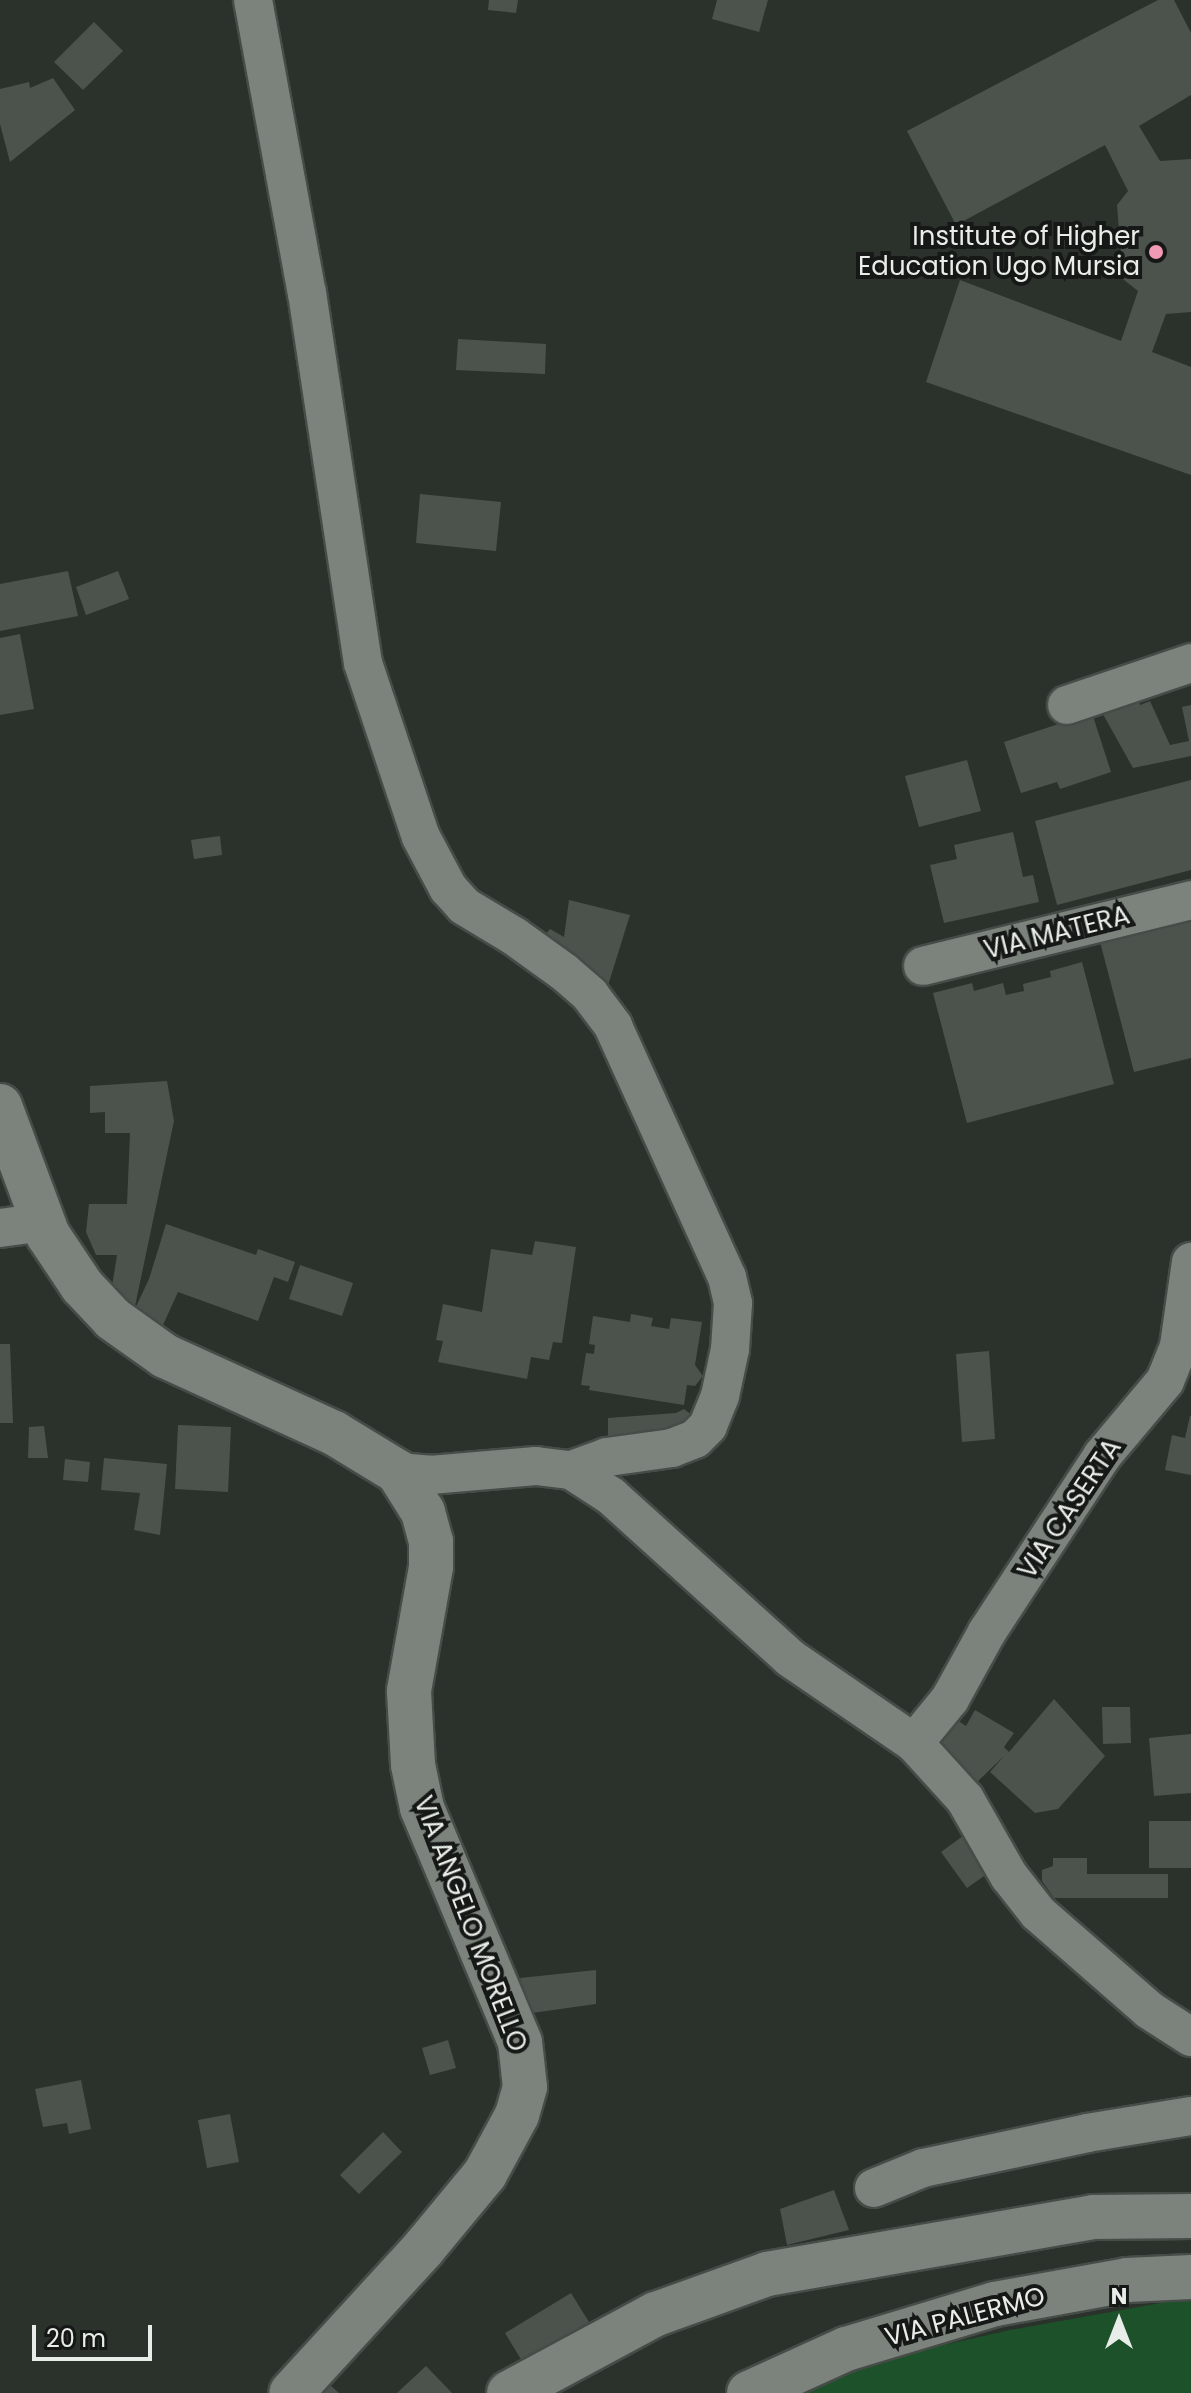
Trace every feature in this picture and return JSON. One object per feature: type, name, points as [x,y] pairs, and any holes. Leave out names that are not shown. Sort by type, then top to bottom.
[{"type":"street","points":[[253,0],[307,293],[363,663],[421,837],[448,888],[464,906],[564,972],[590,995],[613,1026],[727,1277],[733,1303],[730,1349],[720,1396],[708,1426],[695,1439],[672,1448],[607,1457],[571,1470],[536,1466],[430,1475],[398,1472]]},
{"type":"street","points":[[1067,705],[1191,663]]},
{"type":"street","name":"VIA MATERA","points":[[923,966],[1191,900]]},
{"type":"street","name":"VIA ANGELO MORELLO","points":[[0,1106],[43,1222],[82,1286],[113,1319],[165,1356],[334,1433],[398,1472],[423,1512],[431,1541],[431,1567],[409,1691],[413,1765],[422,1808],[520,2042],[525,2087],[517,2115],[485,2174],[423,2249],[291,2393]]},
{"type":"street","points":[[0,1228],[43,1222]]},
{"type":"street","name":"VIA CASERTA","points":[[914,1743],[950,1699],[987,1632],[1102,1456],[1165,1381],[1179,1346],[1191,1262]]},
{"type":"street","points":[[571,1470],[611,1496],[790,1658],[914,1743],[965,1799],[1009,1876],[1038,1913],[1149,2010],[1191,2037]]},
{"type":"street","points":[[874,2188],[923,2168],[1087,2133],[1191,2116]]},
{"type":"street","points":[[509,2393],[656,2314],[767,2274],[1093,2217],[1191,2216]]},
{"type":"street","name":"VIA PALERMO","points":[[749,2393],[846,2349],[995,2304],[1127,2280],[1191,2277]]},
{"type":"green space","points":[[1191,2301],[1191,2393],[797,2393],[872,2361],[1010,2330],[1166,2302]]},
{"type":"building","points":[[489,0],[518,0],[516,13],[488,10]]},
{"type":"building","points":[[717,0],[768,0],[759,32],[712,19]]},
{"type":"building","name":"Institute of Higher Education Ugo Mursia","points":[[1158,0],[1174,0],[1191,33],[1191,95],[1139,126],[1160,161],[1191,159],[1191,312],[1166,314],[1152,352],[1191,367],[1191,475],[926,382],[960,280],[1121,341],[1138,291],[1123,279],[1117,205],[1128,191],[1105,145],[956,225],[907,131]]},
{"type":"building","points":[[94,22],[123,51],[83,90],[54,62]]},
{"type":"building","points":[[53,78],[75,110],[10,162],[0,124],[0,89],[29,82],[30,88]]},
{"type":"building","points":[[458,339],[546,344],[545,374],[456,370]]},
{"type":"building","points":[[420,494],[501,502],[496,551],[416,543]]},
{"type":"building","points":[[68,571],[78,616],[0,631],[0,584]]},
{"type":"building","points":[[118,571],[129,599],[86,615],[76,587]]},
{"type":"building","points":[[20,634],[34,709],[0,715],[0,638]]},
{"type":"building","points":[[1137,693],[1140,705],[1150,701],[1170,745],[1189,741],[1182,707],[1191,705],[1191,756],[1133,768],[1099,707]]},
{"type":"building","points":[[1092,713],[1111,772],[1060,789],[1057,782],[1021,793],[1004,742]]},
{"type":"building","points":[[967,760],[981,811],[919,827],[905,776]]},
{"type":"building","points":[[1191,780],[1191,870],[1057,905],[1035,821]]},
{"type":"building","points":[[1013,832],[1023,877],[1033,875],[1039,902],[944,923],[930,865],[957,859],[954,845]]},
{"type":"building","points":[[220,836],[222,855],[194,859],[191,840]]},
{"type":"building","points":[[569,900],[630,915],[605,995],[539,941],[550,929],[564,937]]},
{"type":"building","points":[[1191,914],[1191,1058],[1134,1072],[1099,938]]},
{"type":"building","points":[[1082,962],[1114,1084],[967,1123],[933,993],[972,983],[974,991],[1003,983],[1006,995],[1024,991],[1023,984],[1051,977],[1050,971]]},
{"type":"building","points":[[167,1081],[174,1121],[134,1311],[111,1293],[117,1255],[96,1255],[86,1232],[89,1204],[127,1204],[130,1133],[105,1133],[105,1112],[90,1113],[90,1086]]},
{"type":"building","points":[[166,1224],[256,1255],[258,1249],[295,1262],[288,1282],[274,1277],[258,1321],[178,1292],[163,1325],[134,1311],[149,1279]]},
{"type":"building","points":[[535,1241],[576,1247],[562,1343],[553,1342],[549,1360],[531,1357],[527,1379],[438,1362],[443,1341],[436,1340],[443,1304],[482,1312],[491,1249],[532,1255]]},
{"type":"building","points":[[300,1265],[353,1283],[342,1316],[289,1299]]},
{"type":"building","points":[[631,1314],[653,1318],[651,1326],[669,1329],[671,1318],[702,1322],[695,1365],[703,1376],[695,1386],[687,1385],[684,1405],[589,1390],[590,1386],[581,1385],[586,1353],[594,1354],[595,1345],[589,1344],[593,1316],[630,1322]]},
{"type":"building","points":[[0,1344],[10,1344],[13,1423],[0,1423]]},
{"type":"building","points":[[989,1351],[995,1439],[962,1442],[956,1354]]},
{"type":"building","points":[[684,1409],[701,1422],[608,1447],[608,1418],[676,1413]]},
{"type":"building","points":[[1190,1416],[1191,1475],[1165,1470],[1172,1435],[1185,1438]]},
{"type":"building","points":[[178,1425],[231,1427],[228,1492],[175,1489]]},
{"type":"building","points":[[44,1426],[48,1458],[28,1458],[29,1427]]},
{"type":"building","points":[[104,1458],[167,1464],[160,1535],[134,1530],[140,1493],[101,1490]]},
{"type":"building","points":[[65,1459],[90,1462],[88,1482],[63,1480]]},
{"type":"building","points":[[1054,1699],[1105,1756],[1058,1809],[1035,1813],[990,1772],[1004,1756],[974,1785],[933,1748],[951,1716],[966,1726],[975,1710],[1014,1733],[1004,1747],[1009,1752]]},
{"type":"building","points":[[1102,1707],[1130,1707],[1131,1743],[1103,1744]]},
{"type":"building","points":[[1191,1734],[1191,1793],[1154,1796],[1149,1738]]},
{"type":"building","points":[[1149,1821],[1191,1821],[1191,1868],[1149,1868]]},
{"type":"building","points":[[967,1833],[994,1869],[967,1888],[941,1852]]},
{"type":"building","points":[[1053,1858],[1087,1858],[1087,1874],[1168,1874],[1168,1898],[1054,1898],[1042,1881],[1042,1870],[1053,1866]]},
{"type":"building","points":[[596,1970],[596,2004],[532,2013],[520,1978]]},
{"type":"building","points":[[448,2040],[456,2068],[430,2075],[422,2048]]},
{"type":"building","points":[[81,2080],[91,2129],[69,2134],[67,2123],[43,2127],[35,2089]]},
{"type":"building","points":[[230,2114],[239,2162],[207,2168],[198,2120]]},
{"type":"building","points":[[383,2132],[402,2152],[359,2194],[340,2175]]},
{"type":"building","points":[[834,2190],[849,2230],[787,2245],[780,2209]]},
{"type":"building","points":[[571,2293],[589,2322],[522,2361],[505,2333]]},
{"type":"building","points":[[426,2366],[452,2393],[397,2393]]},
{"type":"building","points":[[330,2385],[339,2393],[323,2393]]},
{"type":"place","name":"Institute of Higher Education Ugo Mursia","points":[[1156,252]]}]
